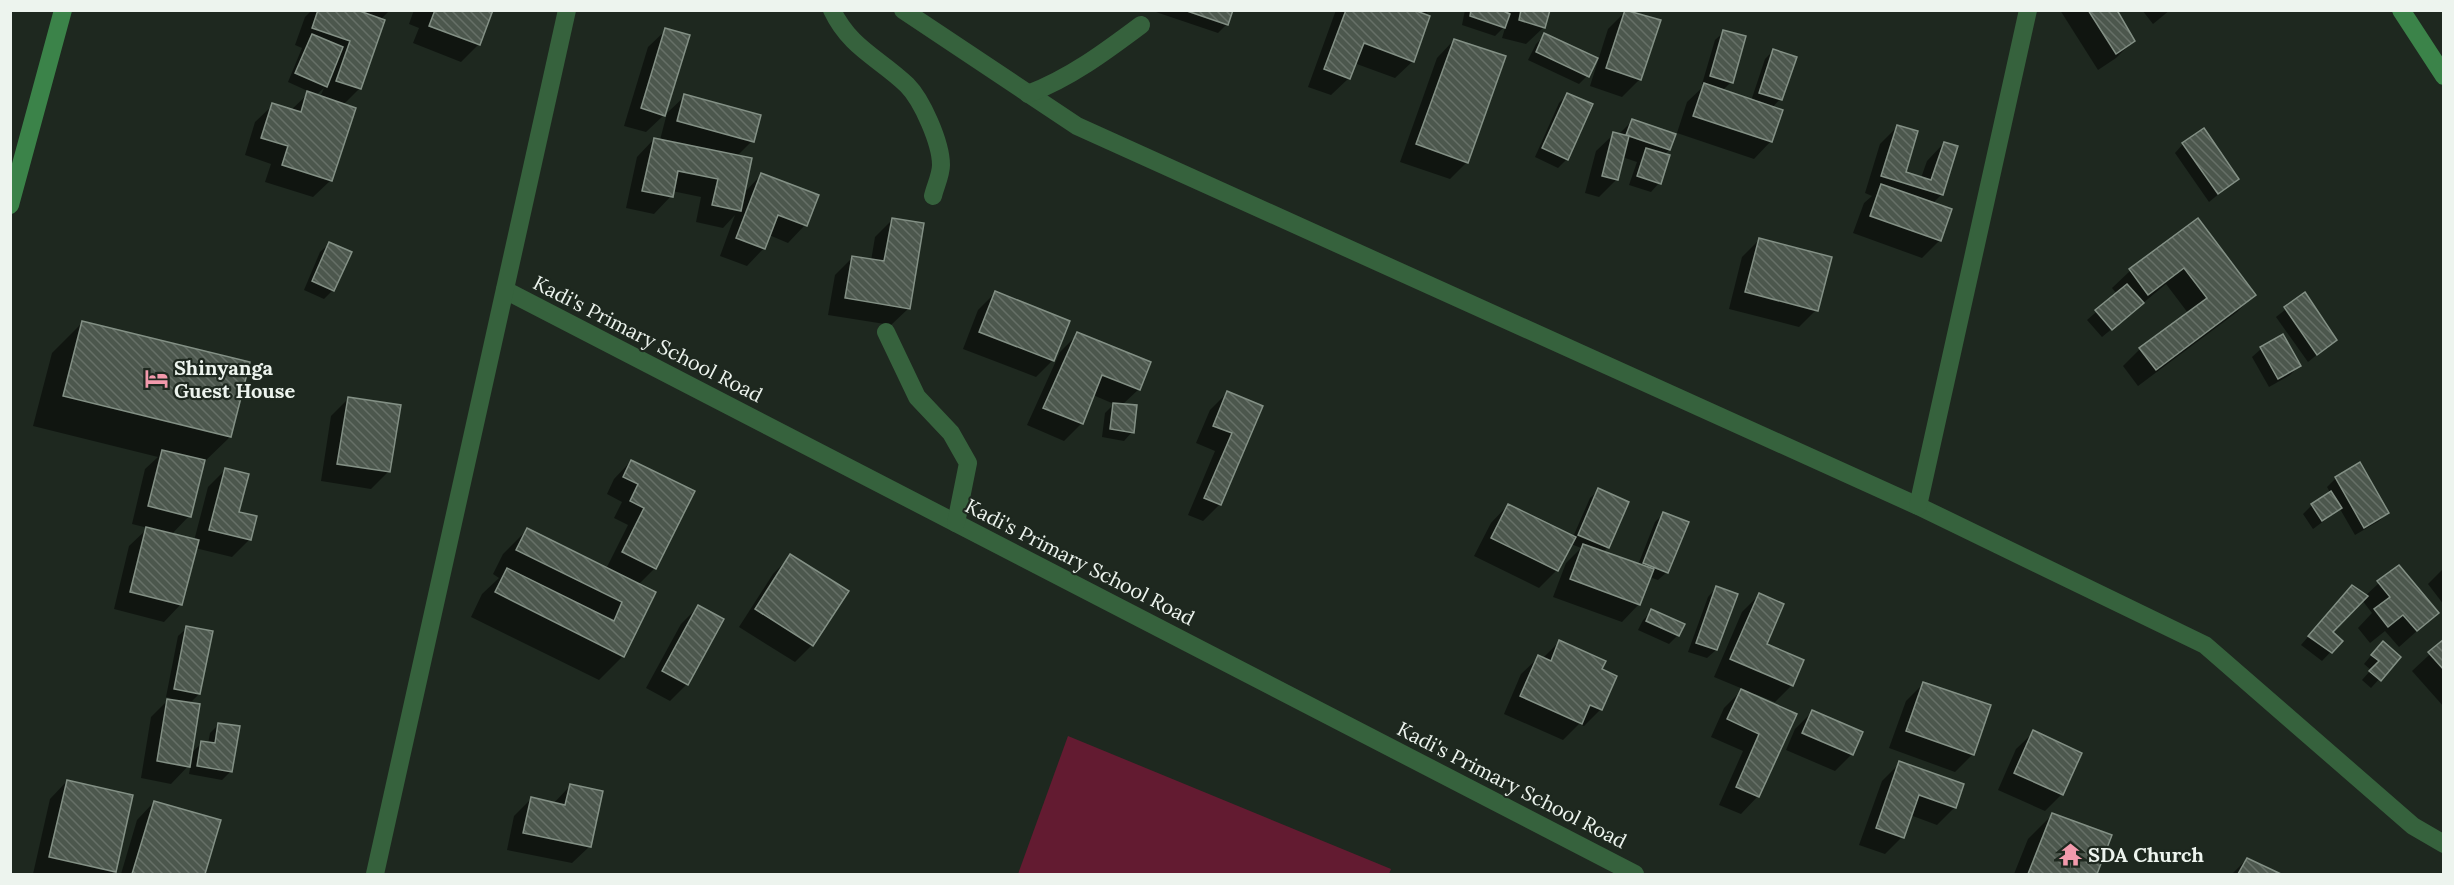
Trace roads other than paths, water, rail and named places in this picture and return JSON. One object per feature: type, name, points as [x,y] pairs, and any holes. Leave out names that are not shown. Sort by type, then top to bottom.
[{"type":"street","points":[[10,205],[63,10]]},
{"type":"street","points":[[375,874],[567,10]]},
{"type":"street","points":[[832,10],[839,27],[871,58],[907,85],[929,117],[941,165],[933,196]]},
{"type":"street","points":[[903,10],[1077,126],[1918,506],[2205,645],[2413,826],[2444,844]]},
{"type":"street","points":[[2401,10],[2444,76]]},
{"type":"street","points":[[1918,506],[2025,11]]},
{"type":"street","points":[[1028,93],[1053,84],[1095,60],[1141,25]]},
{"type":"street","name":"Kadi's Primary School Road","points":[[505,290],[1635,874]]},
{"type":"street","points":[[886,332],[918,397],[951,433],[969,463],[956,523]]},
{"type":"place","name":"Shinyanga Guest House","points":[[156,379]]},
{"type":"place","name":"SDA Church","points":[[2070,855]]}]
